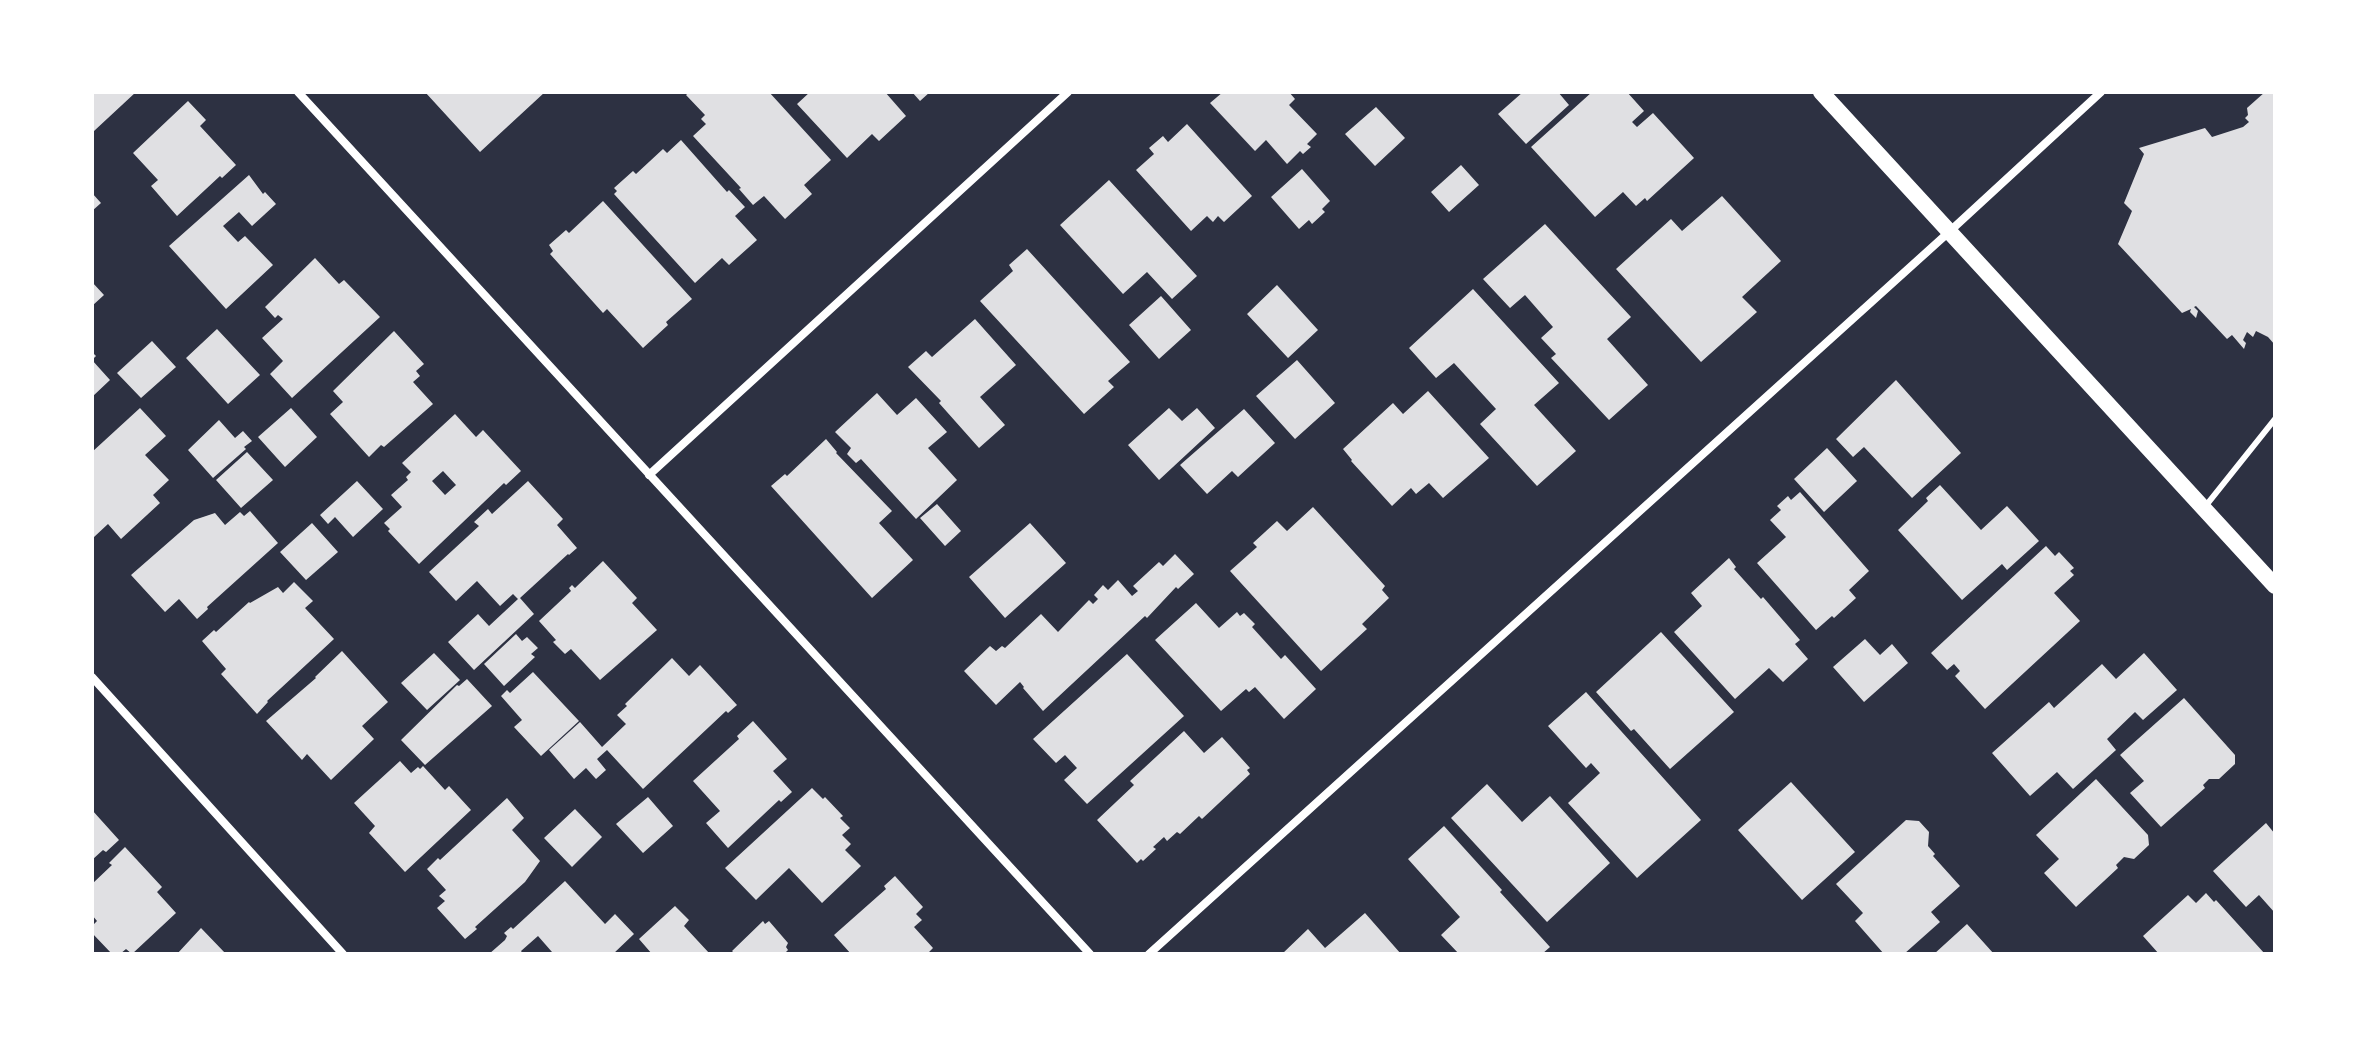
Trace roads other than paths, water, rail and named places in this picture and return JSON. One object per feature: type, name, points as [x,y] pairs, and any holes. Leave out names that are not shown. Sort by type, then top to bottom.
[{"type":"main road","points":[[1821,92],[2275,586]]},
{"type":"street","points":[[298,92],[1090,954]]},
{"type":"street","points":[[649,475],[1068,92]]},
{"type":"street","points":[[1149,954],[2101,92]]},
{"type":"street","points":[[92,677],[343,954]]},
{"type":"lane","points":[[2204,508],[2275,419]]}]
